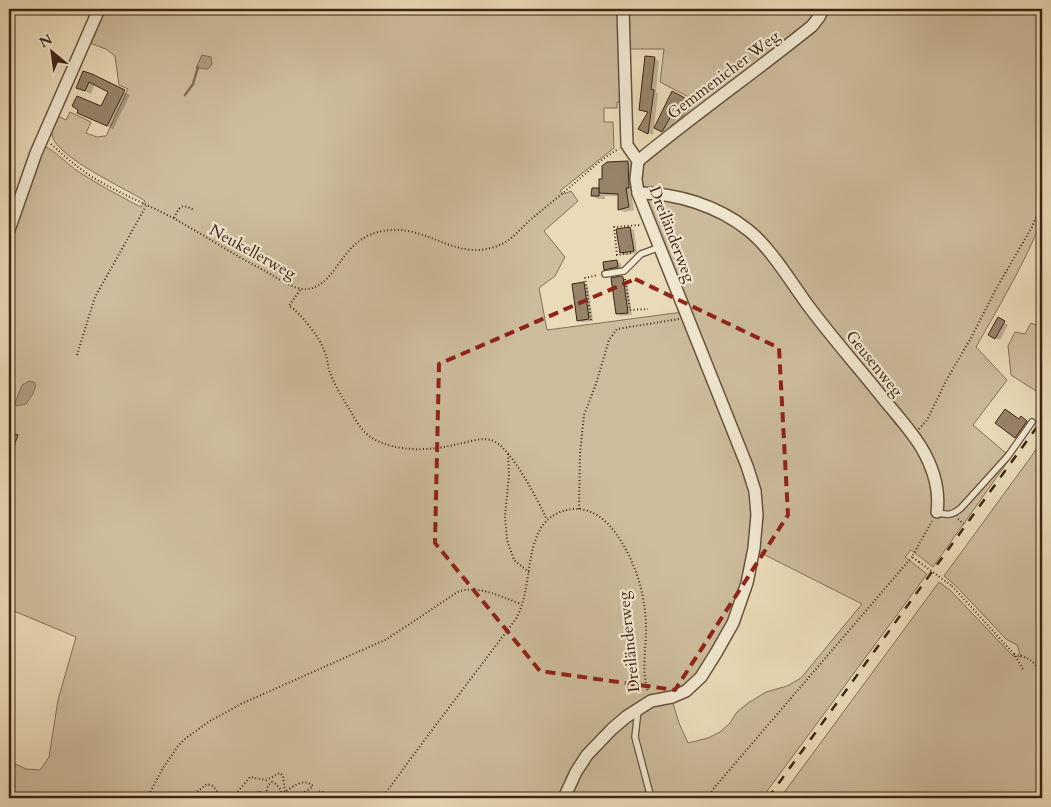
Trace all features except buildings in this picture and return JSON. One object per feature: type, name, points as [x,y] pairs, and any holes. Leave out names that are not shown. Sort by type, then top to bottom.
[{"type":"street","points":[[9,230],[36,153],[99,9]]},
{"type":"street","points":[[623,9],[627,145],[638,161]]},
{"type":"street","name":"Gemmenicher Weg","points":[[638,161],[812,26],[822,9]]},
{"type":"street","name":"Dreiländerweg","points":[[638,161],[636,179],[638,193],[747,466],[755,492],[757,515],[754,548],[747,583],[733,623],[716,653],[700,677],[686,691],[672,697],[651,701]]},
{"type":"street","name":"Geusenweg","points":[[638,193],[676,197],[704,205],[735,221],[759,240],[921,448],[934,474],[938,496],[937,512]]},
{"type":"street","points":[[564,798],[576,772],[587,755],[612,729],[651,701]]},
{"type":"lane","points":[[605,274],[624,271],[641,254],[660,247]]},
{"type":"lane","points":[[937,512],[944,515],[952,514],[961,508],[1008,456],[1032,422]]},
{"type":"lane","points":[[638,709],[635,737],[651,798]]},
{"type":"path","name":"Neukellerweg","points":[[44,137],[80,168],[174,218],[253,265],[300,290],[312,288],[320,284],[361,238],[378,231],[395,230],[419,233],[458,249],[472,250],[502,244],[513,237],[601,161],[627,145]]},
{"type":"path","points":[[924,426],[996,289],[1032,227],[1042,204]]},
{"type":"path","points":[[77,355],[94,296],[147,205]]},
{"type":"path","points":[[174,218],[182,206],[194,210]]},
{"type":"path","points":[[641,254],[637,252],[617,255],[614,227],[650,223]]},
{"type":"path","points":[[624,271],[630,310],[648,309]]},
{"type":"path","points":[[591,320],[585,278],[605,274]]},
{"type":"path","points":[[300,290],[289,306],[302,316],[320,341],[325,351],[330,374],[355,420],[371,438],[390,445],[421,449],[439,448],[476,440],[490,439],[498,442],[534,493],[547,520]]},
{"type":"path","points":[[382,798],[521,611],[521,604],[526,594],[535,541],[540,528],[547,520],[561,511],[579,509],[580,452],[584,415],[596,384],[609,340],[617,329],[688,317]]},
{"type":"path","points":[[508,454],[509,475],[505,516],[507,540],[514,560],[530,573]]},
{"type":"path","name":"Dreiländerweg","points":[[579,509],[602,518],[610,526],[625,547],[635,568],[645,618],[646,685],[651,701]]},
{"type":"path","points":[[708,798],[714,788],[912,557],[937,512]]},
{"type":"path","points":[[912,557],[952,586],[1014,654],[1024,671]]},
{"type":"path","points":[[147,798],[163,768],[186,738],[210,721],[241,704],[387,639],[459,592],[470,589],[482,590],[521,604]]},
{"type":"path","points":[[1014,654],[1023,655],[1032,660],[1042,672]]},
{"type":"path","points":[[189,798],[207,784],[213,786],[219,794],[235,795],[250,776],[266,780],[280,773],[283,776],[284,792],[291,786],[309,782],[313,786],[305,792],[305,797],[321,791],[331,798]]},
{"type":"path","points":[[247,798],[254,793],[266,794],[268,785],[272,782],[280,788],[280,798]]},
{"type":"path","points":[[196,798],[210,795],[214,798]]},
{"type":"path","points":[[315,798],[320,795],[324,798]]},
{"type":"highlighted area","points":[[635,279],[779,348],[788,515],[675,690],[540,671],[435,543],[439,364]]},
{"type":"shaded area","points":[[102,9],[618,9],[624,101],[617,102],[617,108],[604,108],[604,122],[613,122],[614,148],[560,191],[564,194],[571,191],[578,201],[544,231],[565,257],[555,276],[539,288],[547,330],[683,312],[746,477],[752,497],[753,532],[748,565],[733,613],[719,643],[699,675],[677,693],[657,697],[657,705],[672,700],[688,743],[708,738],[720,732],[730,723],[737,712],[748,703],[766,692],[787,686],[801,678],[862,604],[759,552],[760,508],[751,465],[690,309],[643,198],[653,196],[667,197],[683,201],[718,215],[746,231],[772,261],[799,304],[838,350],[896,425],[904,420],[806,300],[776,255],[756,233],[736,219],[708,205],[674,192],[646,188],[644,186],[641,181],[640,172],[647,159],[670,138],[704,114],[701,108],[661,139],[670,127],[698,102],[660,82],[664,49],[627,49],[626,9],[819,9],[822,20],[831,9],[862,9],[865,12],[875,9],[881,15],[886,9],[1042,9],[1042,220],[1020,268],[976,347],[1007,380],[973,425],[1007,454],[969,498],[955,511],[958,513],[972,500],[1010,455],[1011,457],[933,567],[911,550],[905,557],[927,574],[762,798],[9,798],[9,761],[26,769],[40,770],[49,757],[58,700],[76,637],[9,609],[9,456],[16,444],[9,442],[9,241],[40,150],[44,146],[79,172],[117,195],[141,207],[145,201],[77,162],[64,152],[56,143],[52,134],[58,116],[66,120],[70,112],[91,122],[86,133],[97,137],[106,136],[128,89],[119,85],[115,56],[106,49],[89,43]]},
{"type":"shaded area","points":[[202,55],[211,57],[212,64],[208,69],[196,68]]},
{"type":"shaded area","points":[[1038,322],[1042,324],[1042,395],[1011,375],[1008,346],[1015,332],[1025,334],[1031,323],[1036,325]]},
{"type":"shaded area","points":[[29,381],[34,382],[36,385],[33,394],[26,404],[16,406],[15,403],[22,385]]},
{"type":"shaded area","points":[[1042,438],[1042,798],[780,798],[939,582],[950,590],[1013,656],[1021,657],[1017,645],[1006,639],[954,584],[944,576],[1033,454]]},
{"type":"waterway","points":[[185,95],[193,84],[198,67]]},
{"type":"railway","points":[[768,798],[1042,420]]}]
